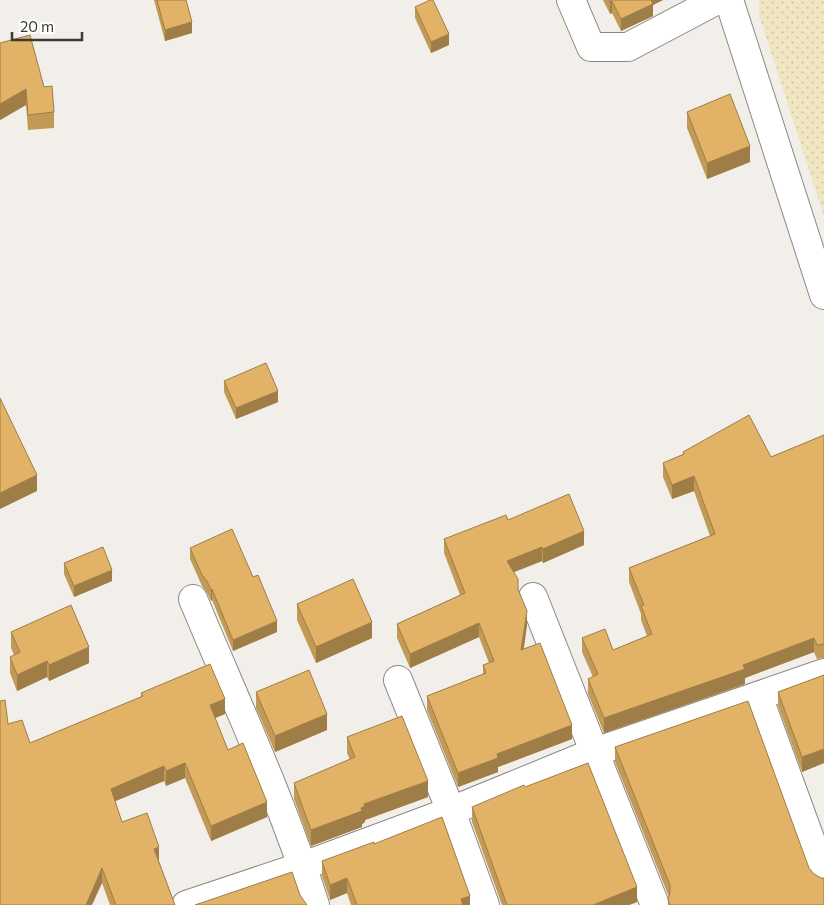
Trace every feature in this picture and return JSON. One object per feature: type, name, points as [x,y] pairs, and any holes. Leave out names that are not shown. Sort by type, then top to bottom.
[{"type":"street","points":[[571,0],[591,47],[628,47],[717,0]]},
{"type":"street","points":[[729,0],[824,296]]},
{"type":"street","points":[[533,598],[655,905]]},
{"type":"street","points":[[193,599],[302,866],[315,905]]},
{"type":"street","points":[[186,905],[302,866],[451,811],[595,752],[824,673]]},
{"type":"street","points":[[398,680],[451,811],[484,905]]},
{"type":"street","points":[[758,696],[824,877]]},
{"type":"sand","points":[[759,0],[824,0],[824,217],[759,15]]},
{"type":"building","points":[[157,0],[186,0],[192,22],[165,30]]},
{"type":"building","points":[[433,0],[449,34],[431,42],[415,7]]},
{"type":"building","points":[[609,0],[651,0],[653,4],[621,19],[612,1],[610,2]]},
{"type":"building","points":[[30,35],[44,87],[52,86],[54,112],[28,115],[26,89],[0,104],[0,43]]},
{"type":"building","points":[[730,94],[750,146],[707,163],[687,112]]},
{"type":"building","points":[[266,363],[278,391],[236,408],[224,381]]},
{"type":"building","points":[[0,398],[37,475],[0,493]]},
{"type":"building","points":[[749,415],[771,457],[824,435],[824,644],[817,645],[814,638],[743,665],[745,669],[604,718],[588,679],[598,674],[582,638],[605,629],[613,650],[652,634],[641,606],[644,605],[629,568],[715,534],[694,476],[672,485],[663,463],[684,454],[683,452]]},
{"type":"building","points":[[569,494],[584,531],[543,549],[542,547],[507,561],[518,579],[518,589],[527,611],[521,650],[540,643],[572,725],[497,754],[498,758],[458,773],[427,696],[486,673],[483,665],[494,661],[479,623],[410,654],[397,624],[465,593],[444,539],[506,515],[508,520]]},
{"type":"building","points":[[232,529],[253,577],[258,575],[277,621],[233,640],[212,589],[202,575],[190,548]]},
{"type":"building","points":[[103,547],[112,570],[74,586],[64,563]]},
{"type":"building","points":[[353,579],[372,622],[316,647],[297,604]]},
{"type":"building","points":[[71,605],[89,647],[49,665],[47,661],[17,675],[10,657],[20,652],[11,632]]},
{"type":"building","points":[[210,664],[225,699],[210,705],[228,750],[243,743],[267,802],[211,826],[185,763],[166,771],[164,766],[111,789],[122,822],[147,813],[159,847],[154,849],[175,905],[116,905],[102,868],[86,905],[0,905],[0,701],[5,700],[8,724],[22,720],[30,743],[143,696],[141,693]]},
{"type":"building","points":[[309,670],[327,714],[275,736],[256,692]]},
{"type":"building","points":[[824,675],[824,749],[802,757],[778,692]]},
{"type":"building","points":[[748,701],[809,868],[814,874],[824,878],[824,905],[670,905],[668,900],[670,885],[615,747]]},
{"type":"building","points":[[402,716],[428,781],[364,804],[365,806],[361,808],[362,811],[311,830],[294,783],[355,757],[347,737]]},
{"type":"building","points":[[588,763],[637,887],[593,905],[507,905],[472,807],[524,785],[525,787]]},
{"type":"building","points":[[442,817],[470,896],[461,899],[463,905],[357,905],[347,878],[330,885],[322,861],[374,842],[374,844]]},
{"type":"building","points":[[292,872],[300,895],[307,905],[195,905]]}]
